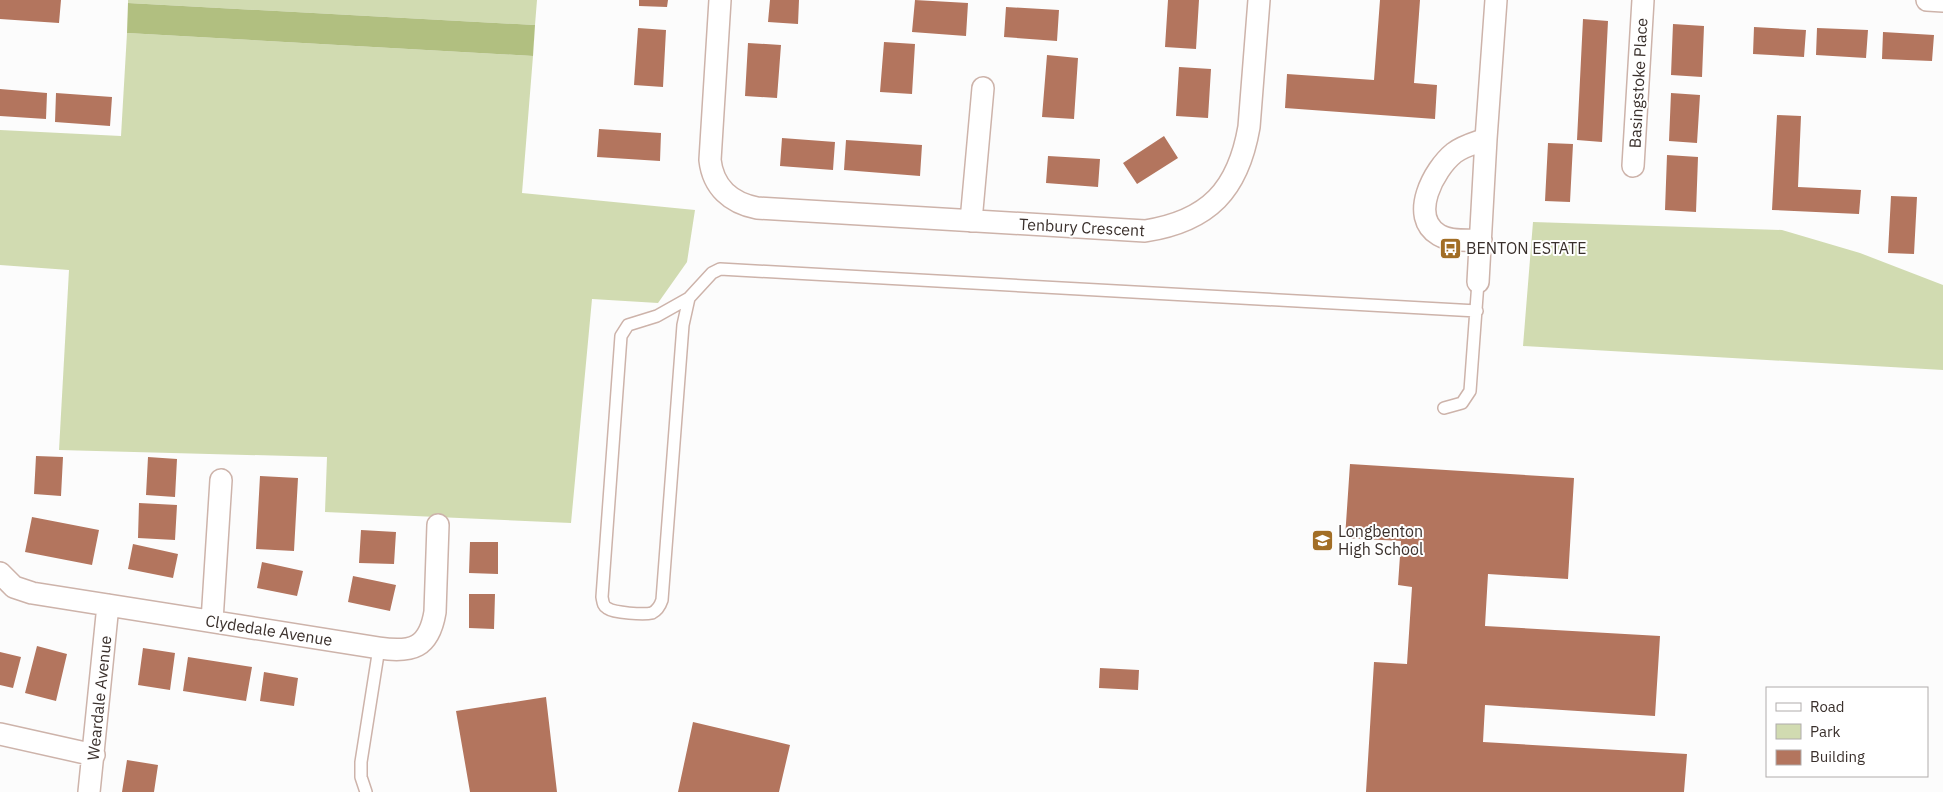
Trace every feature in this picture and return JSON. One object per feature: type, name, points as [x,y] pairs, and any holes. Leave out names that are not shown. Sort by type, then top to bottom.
[{"type":"street","name":"Tenbury Crescent","points":[[720,0],[709,151],[710,166],[714,179],[728,196],[741,204],[757,208],[1145,231],[1164,228],[1182,221],[1207,207],[1232,182],[1239,168],[1246,147],[1249,127],[1259,0]]},
{"type":"street","points":[[1478,282],[1496,0]]},
{"type":"street","name":"Basingstoke Place","points":[[1633,166],[1643,0]]},
{"type":"street","points":[[1927,0],[1943,1]]},
{"type":"street","points":[[972,221],[983,88]]},
{"type":"street","points":[[1481,240],[1440,236],[1428,224],[1425,216],[1425,205],[1430,185],[1445,161],[1455,152],[1466,146],[1486,139]]},
{"type":"street","points":[[212,621],[221,480]]},
{"type":"street","name":"Clydedale Avenue","points":[[0,573],[7,581],[22,590],[395,651],[411,649],[430,633],[436,612],[438,525]]},
{"type":"street","name":"Weardale Avenue","points":[[88,792],[94,754],[108,605]]},
{"type":"street","points":[[0,734],[94,754]]},
{"type":"lane","points":[[689,298],[683,325],[662,600],[659,608],[654,612],[646,614],[614,612],[604,605],[602,597],[621,336],[628,325],[657,316],[689,298],[716,270],[725,268],[1477,311]]},
{"type":"lane","points":[[1444,408],[1462,403],[1470,391],[1478,282]]},
{"type":"lane","points":[[366,792],[361,777],[361,762],[379,648]]},
{"type":"green space","points":[[128,0],[537,0],[535,25],[128,3]]},
{"type":"green space","points":[[128,3],[535,25],[533,56],[127,33]]},
{"type":"green space","points":[[127,33],[533,56],[522,193],[695,210],[687,262],[658,303],[592,299],[571,523],[325,512],[327,457],[59,450],[69,270],[0,265],[0,130],[121,136]]},
{"type":"green space","points":[[1533,222],[1782,230],[1860,253],[1943,285],[1943,370],[1523,346]]},
{"type":"building","points":[[0,0],[61,0],[59,23],[0,19]]},
{"type":"building","points":[[639,0],[668,0],[667,7],[639,6]]},
{"type":"building","points":[[770,0],[799,0],[798,24],[768,22]]},
{"type":"building","points":[[915,0],[968,3],[966,36],[912,32]]},
{"type":"building","points":[[1168,0],[1199,0],[1196,49],[1165,47]]},
{"type":"building","points":[[1380,0],[1420,0],[1414,83],[1437,85],[1435,119],[1285,108],[1287,74],[1374,80]]},
{"type":"building","points":[[1006,7],[1059,10],[1057,41],[1004,37]]},
{"type":"building","points":[[1583,19],[1608,21],[1602,142],[1577,140]]},
{"type":"building","points":[[1673,24],[1704,26],[1702,77],[1671,75]]},
{"type":"building","points":[[1754,27],[1806,30],[1804,57],[1753,54]]},
{"type":"building","points":[[638,28],[666,30],[663,87],[634,85]]},
{"type":"building","points":[[1817,28],[1868,30],[1866,58],[1816,55]]},
{"type":"building","points":[[1883,32],[1934,35],[1932,61],[1882,59]]},
{"type":"building","points":[[884,42],[915,44],[912,94],[880,92]]},
{"type":"building","points":[[748,43],[781,45],[777,98],[745,96]]},
{"type":"building","points":[[1047,55],[1078,58],[1074,119],[1042,117]]},
{"type":"building","points":[[1179,67],[1211,69],[1208,118],[1176,116]]},
{"type":"building","points":[[0,89],[47,93],[46,119],[0,116]]},
{"type":"building","points":[[56,93],[112,97],[110,126],[55,122]]},
{"type":"building","points":[[1671,93],[1700,95],[1697,143],[1669,141]]},
{"type":"building","points":[[1777,115],[1801,116],[1798,187],[1861,190],[1859,214],[1772,210]]},
{"type":"building","points":[[599,129],[661,133],[660,161],[597,157]]},
{"type":"building","points":[[1164,136],[1178,158],[1137,184],[1123,163]]},
{"type":"building","points":[[782,138],[835,142],[833,170],[780,166]]},
{"type":"building","points":[[846,140],[922,145],[920,176],[844,170]]},
{"type":"building","points":[[1548,143],[1573,144],[1570,202],[1545,201]]},
{"type":"building","points":[[1667,155],[1698,157],[1696,212],[1665,210]]},
{"type":"building","points":[[1048,156],[1100,159],[1098,187],[1046,183]]},
{"type":"building","points":[[1891,196],[1917,197],[1914,254],[1888,253]]},
{"type":"building","points":[[36,456],[63,457],[61,496],[34,494]]},
{"type":"building","points":[[148,457],[177,459],[175,497],[146,495]]},
{"type":"building","points":[[1350,464],[1574,478],[1568,579],[1488,574],[1485,626],[1660,636],[1655,716],[1485,705],[1483,742],[1687,754],[1684,792],[1366,792],[1374,662],[1407,664],[1412,587],[1398,585],[1401,541],[1345,538]]},
{"type":"building","points":[[260,476],[298,478],[294,551],[256,549]]},
{"type":"building","points":[[139,503],[177,505],[175,540],[138,538]]},
{"type":"building","points":[[32,517],[99,530],[92,565],[25,552]]},
{"type":"building","points":[[361,530],[396,532],[394,564],[359,563]]},
{"type":"building","points":[[470,542],[498,542],[498,574],[469,573]]},
{"type":"building","points":[[133,544],[178,554],[173,578],[128,569]]},
{"type":"building","points":[[262,562],[303,571],[297,596],[257,588]]},
{"type":"building","points":[[353,576],[396,585],[390,611],[348,602]]},
{"type":"building","points":[[469,594],[495,594],[494,629],[469,628]]},
{"type":"building","points":[[37,646],[67,654],[56,701],[25,693]]},
{"type":"building","points":[[143,648],[175,653],[170,690],[138,685]]},
{"type":"building","points":[[0,652],[21,657],[13,688],[0,685]]},
{"type":"building","points":[[188,657],[252,667],[246,701],[183,691]]},
{"type":"building","points":[[1100,668],[1139,670],[1138,690],[1099,688]]},
{"type":"building","points":[[264,672],[298,678],[294,706],[260,701]]},
{"type":"building","points":[[546,697],[557,792],[470,792],[456,711]]},
{"type":"building","points":[[693,722],[790,745],[779,792],[678,792]]},
{"type":"building","points":[[127,760],[158,765],[154,792],[122,792]]},
{"type":"place","name":"BENTON ESTATE","points":[[1450,248]]},
{"type":"place","name":"Longbenton High School","points":[[1322,540]]}]
